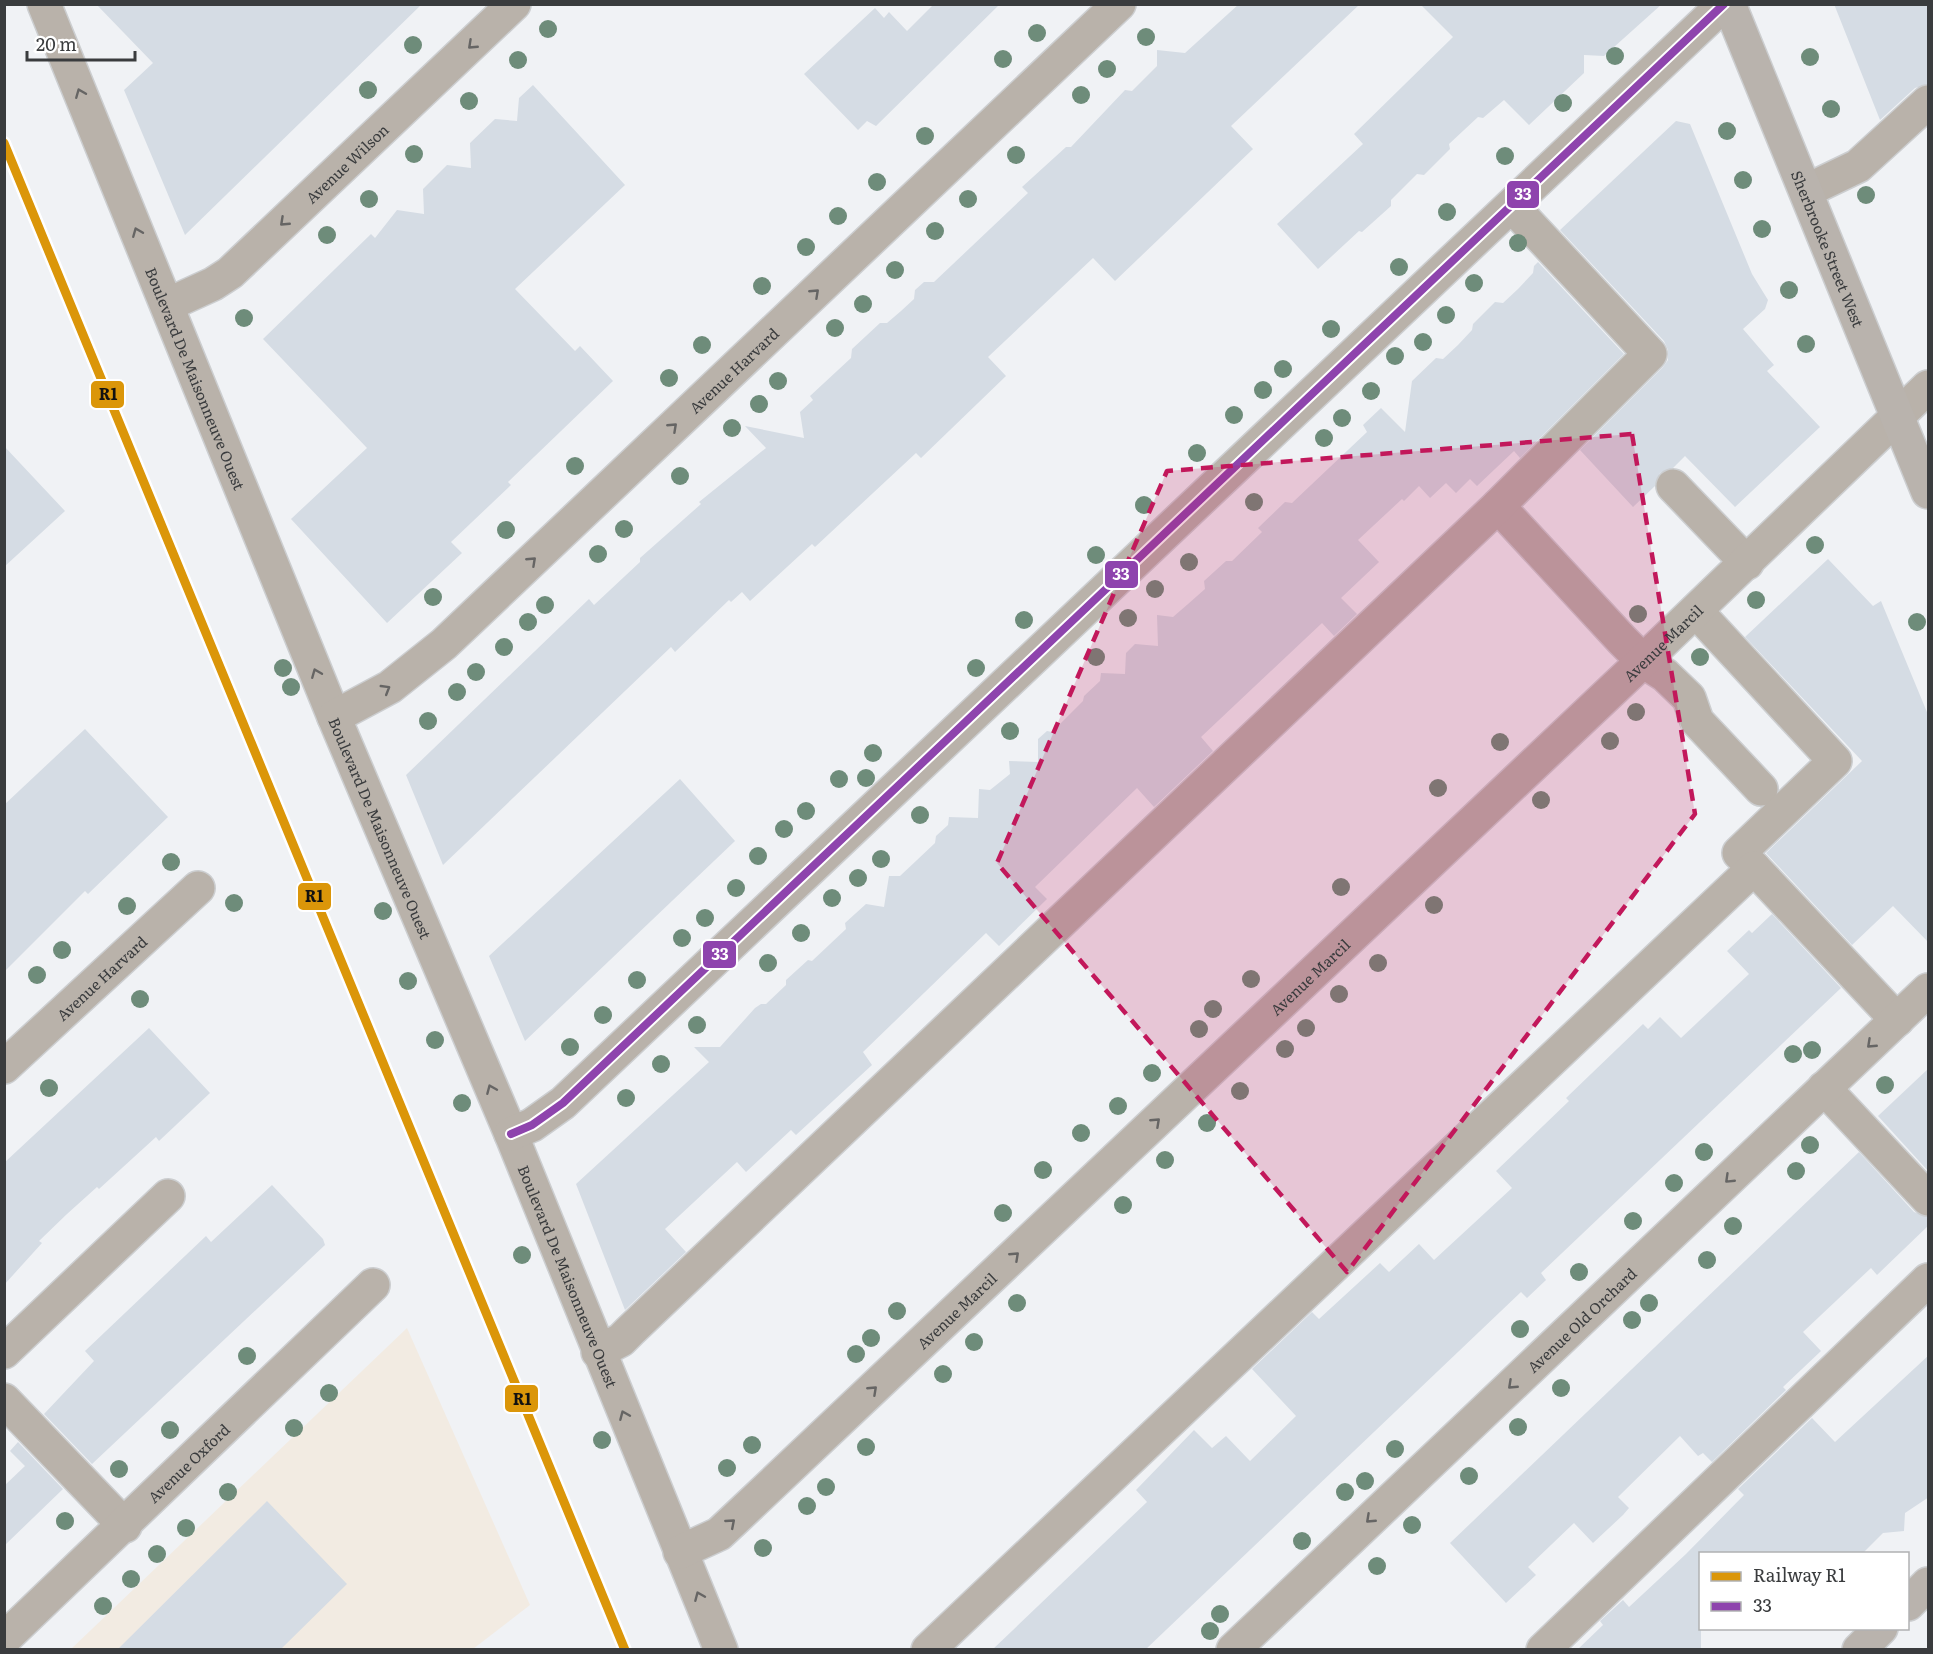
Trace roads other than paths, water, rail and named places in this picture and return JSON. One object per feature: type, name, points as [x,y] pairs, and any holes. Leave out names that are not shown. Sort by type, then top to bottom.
[{"type":"main road","name":"Sherbrooke Street West","points":[[1729,4],[1929,492]]},
{"type":"main road","points":[[1909,1603],[1929,1584]]},
{"type":"main road","points":[[1859,1650],[1880,1630]]},
{"type":"street","name":"Boulevard De Maisonneuve Ouest","points":[[44,4],[334,717],[511,1134],[721,1650]]},
{"type":"street","name":"Avenue Wilson","points":[[167,305],[213,284],[230,273],[514,4]]},
{"type":"street","name":"Avenue Harvard","points":[[334,717],[390,687],[444,644],[1119,4]]},
{"type":"street","points":[[511,1134],[532,1125],[563,1103],[1724,4]]},
{"type":"street","points":[[1806,191],[1858,166],[1929,102]]},
{"type":"street","points":[[598,1352],[621,1340],[1498,506],[1650,354],[1512,206]]},
{"type":"street","name":"Avenue Marcil","points":[[680,1552],[719,1534],[1747,563],[1929,387]]},
{"type":"street","points":[[1673,486],[1747,563]]},
{"type":"street","points":[[1498,506],[1643,661],[1665,675],[1689,698],[1697,721],[1761,789]]},
{"type":"street","points":[[1696,611],[1835,761],[1739,853],[1897,1020]]},
{"type":"street","points":[[928,1650],[1754,868]]},
{"type":"street","name":"Avenue Harvard","points":[[4,1067],[198,888]]},
{"type":"street","name":"Avenue Old Orchard","points":[[1233,1650],[1929,990]]},
{"type":"street","points":[[1824,1088],[1929,1199]]},
{"type":"street","points":[[4,1352],[168,1196]]},
{"type":"street","points":[[1543,1650],[1928,1282]]},
{"type":"street","name":"Avenue Oxford","points":[[4,1640],[373,1285]]},
{"type":"street","points":[[4,1400],[125,1526]]},
{"type":"rail line","name":"R1","points":[[4,143],[625,1650]]}]
